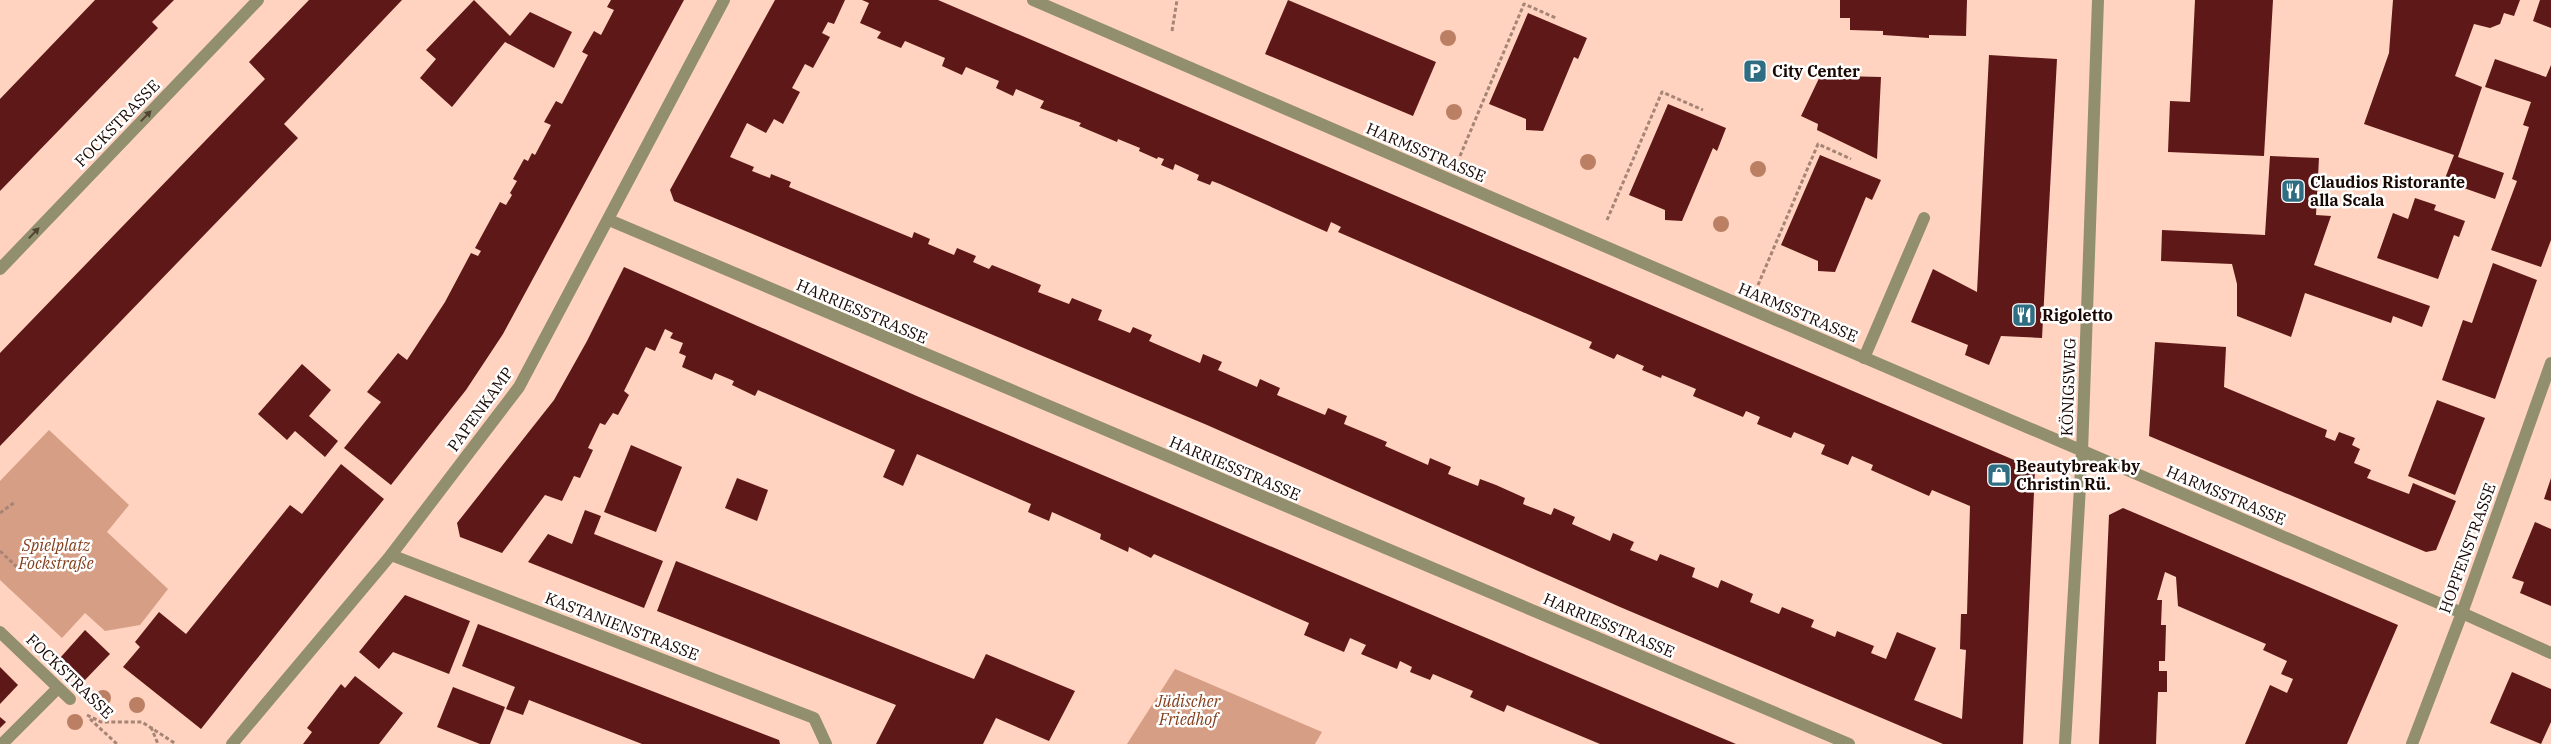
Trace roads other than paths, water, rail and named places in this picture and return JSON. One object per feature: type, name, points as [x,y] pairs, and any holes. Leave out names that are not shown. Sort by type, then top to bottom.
[{"type":"street","name":"FOCKSTRASSE","points":[[0,269],[258,0]]},
{"type":"street","name":"PAPENKAMP","points":[[232,744],[390,554],[519,387],[724,0]]},
{"type":"street","name":"HARMSSTRASSE","points":[[1033,0],[2082,452],[2462,613],[2551,653]]},
{"type":"street","name":"KÖNIGSWEG","points":[[2065,744],[2082,452],[2098,0]]},
{"type":"street","points":[[1864,358],[1924,218]]},
{"type":"street","name":"HARRIESSTRASSE","points":[[609,220],[1849,744]]},
{"type":"street","name":"HOPFENSTRASSE","points":[[2412,744],[2462,613],[2551,363]]},
{"type":"street","name":"KASTANIENSTRASSE","points":[[390,554],[814,718],[826,744]]},
{"type":"street","name":"FOCKSTRASSE","points":[[0,632],[70,699]]},
{"type":"street","points":[[2,744],[58,688]]},
{"type":"place","name":"City Center","points":[[1755,71]]},
{"type":"place","name":"Claudios Ristorante alla Scala","points":[[2293,191]]},
{"type":"place","name":"Rigoletto","points":[[2024,315]]},
{"type":"place","name":"Beautybreak by Christin Rü.","points":[[1999,475]]},
{"type":"park label","name":"Spielplatz Fockstraße","points":[[56,554]]},
{"type":"park label","name":"Jüdischer Friedhof","points":[[1188,710]]}]
